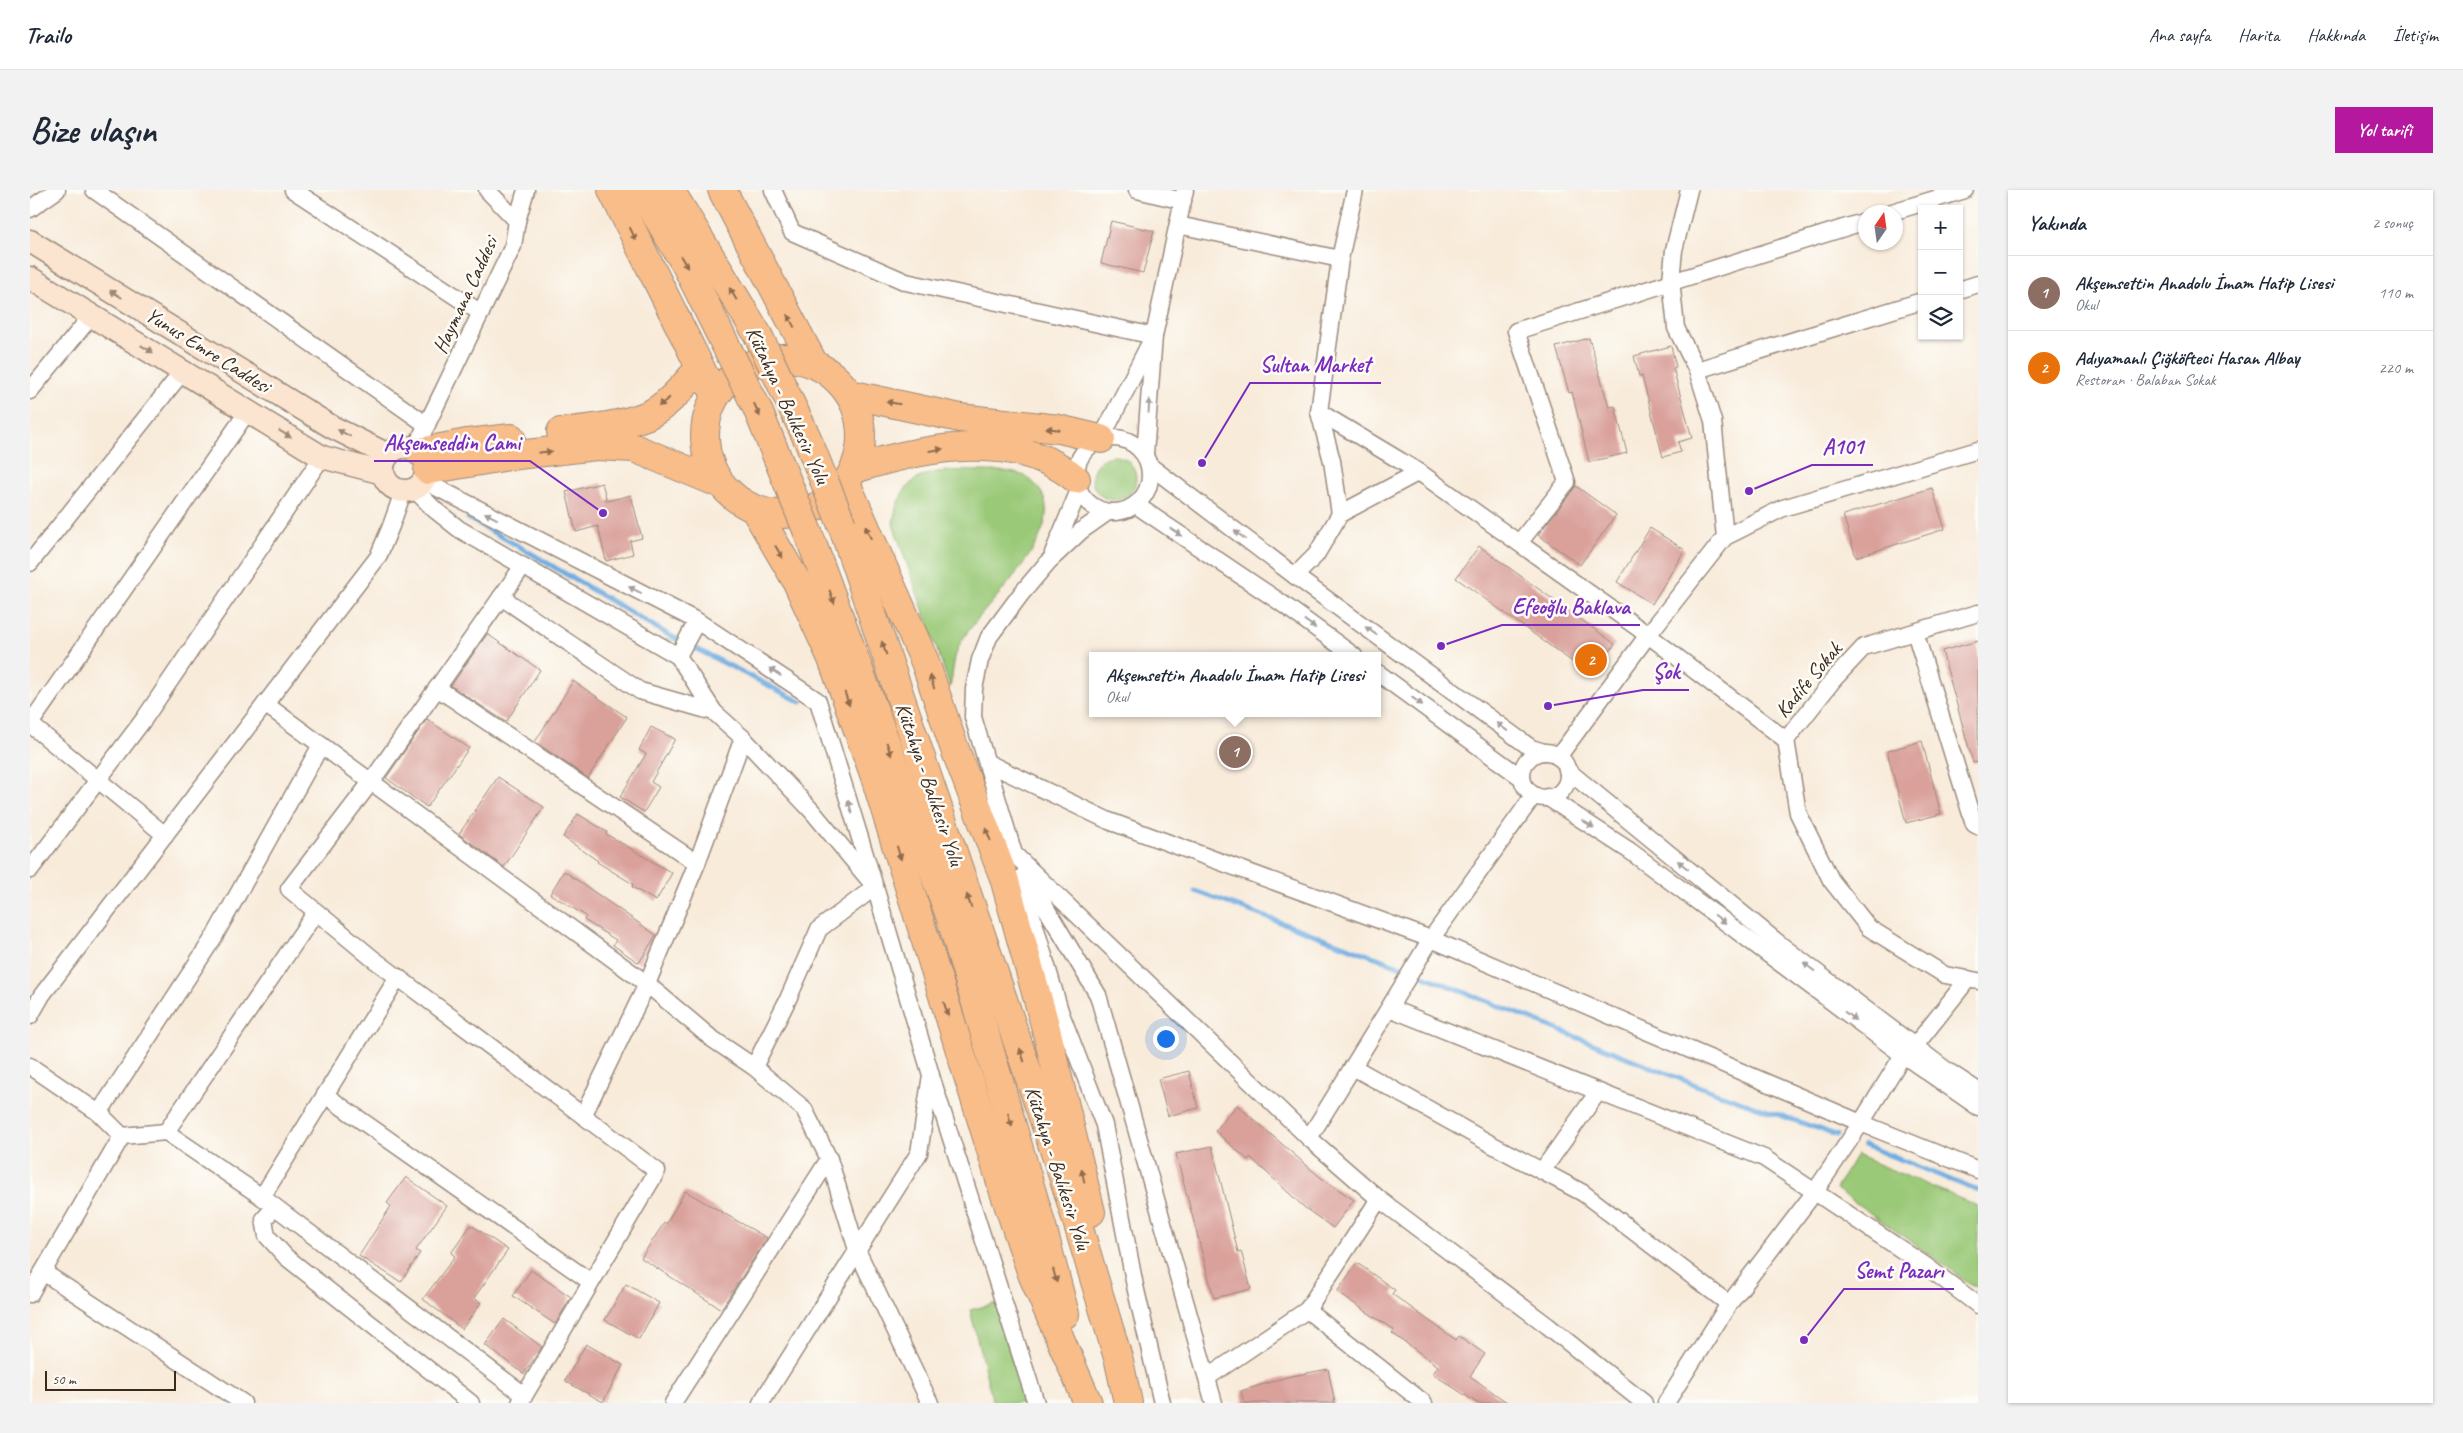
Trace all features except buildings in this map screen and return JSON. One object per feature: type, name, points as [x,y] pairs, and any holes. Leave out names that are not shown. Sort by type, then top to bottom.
[{"type":"highway","points":[[612,190],[715,397]]},
{"type":"highway","name":"Kütahya - Balıkesir Yolu","points":[[642,190],[686,265],[757,408],[809,535],[950,916],[1043,1230],[1088,1403]]},
{"type":"highway","name":"Kütahya - Balıkesir Yolu","points":[[670,190],[758,335],[807,438],[842,526],[1062,1175],[1119,1361],[1128,1403]]},
{"type":"highway","points":[[722,190],[814,364]]},
{"type":"highway","points":[[792,358],[814,364],[834,376],[849,394],[858,412],[862,431],[861,450],[851,476],[832,498],[815,508],[795,514],[755,510],[736,499],[721,484],[709,464],[704,442],[706,418],[715,397],[729,379],[748,366],[769,359],[792,358]]},
{"type":"highway","points":[[417,472],[467,443],[594,428],[649,414],[669,399],[700,369]]},
{"type":"highway","points":[[849,394],[960,418],[1059,430],[1101,439]]},
{"type":"highway","points":[[417,472],[508,456],[587,447],[634,448],[721,484]]},
{"type":"highway","points":[[851,476],[890,457],[944,449],[996,448],[1032,455],[1067,472],[1078,484]]},
{"type":"highway","points":[[851,476],[925,662],[953,744],[1004,878],[1081,1167],[1119,1361]]},
{"type":"highway","points":[[755,510],[796,580],[832,658],[874,774],[1004,1192],[1032,1274],[1088,1403]]},
{"type":"street","points":[[30,209],[57,190]]},
{"type":"street","points":[[94,190],[427,424]]},
{"type":"street","points":[[293,190],[481,313]]},
{"type":"street","name":"Haymana Caddesi","points":[[30,1016],[36,991],[165,835],[378,557],[417,472],[427,424],[513,246],[517,221],[486,190]]},
{"type":"street","points":[[517,221],[526,190]]},
{"type":"street","points":[[773,190],[792,232],[906,282],[1154,336]]},
{"type":"street","points":[[1137,190],[1184,195],[1154,336],[1148,460],[1149,488],[1136,505],[1127,510],[1108,512],[1096,508],[1086,500],[1078,484],[1077,466],[1081,454],[1090,445],[1101,439],[1113,437],[1126,439],[1137,445],[1148,460],[1295,576],[1531,748],[1556,759],[1978,1107]]},
{"type":"street","points":[[1340,514],[1332,461],[1319,412],[1340,258],[1356,190]]},
{"type":"street","points":[[1688,190],[1674,250],[1671,280],[1676,328],[1697,370],[1713,421],[1725,537]]},
{"type":"street","points":[[1903,209],[1965,190]]},
{"type":"street","points":[[1519,543],[1567,482],[1516,331],[1671,280],[1858,222]]},
{"type":"street","points":[[1178,225],[1340,258]]},
{"type":"street","name":"Yunus Emre Caddesi","points":[[30,241],[332,426],[385,464]]},
{"type":"street","points":[[30,278],[322,457],[385,464]]},
{"type":"street","points":[[1963,289],[1978,284]]},
{"type":"street","points":[[1697,370],[1918,302]]},
{"type":"street","points":[[30,391],[92,316]]},
{"type":"street","points":[[1101,439],[1154,336]]},
{"type":"street","points":[[30,563],[183,371]]},
{"type":"street","points":[[165,835],[30,724],[248,411]]},
{"type":"street","points":[[1319,412],[1419,472],[1648,635],[1786,740],[1798,813],[1831,880],[1869,928],[1945,975],[1973,980]]},
{"type":"street","points":[[417,472],[394,489],[386,482],[385,464],[396,449],[417,472],[435,510],[460,529],[678,656],[714,712],[743,738],[812,811],[875,887]]},
{"type":"street","points":[[1556,759],[1648,635],[1725,537],[1783,508],[1978,450]]},
{"type":"street","points":[[30,870],[144,719],[322,457]]},
{"type":"street","points":[[417,472],[697,621],[818,700],[931,1075],[1036,1403]]},
{"type":"street","points":[[1295,576],[1316,554],[1340,514],[1419,472]]},
{"type":"street","points":[[1048,562],[1078,484]]},
{"type":"street","points":[[1136,505],[1280,602],[1349,652]]},
{"type":"street","points":[[1108,512],[1081,532],[1048,562],[1005,614],[990,637],[980,660],[974,688],[973,716],[1060,1011],[1104,1124],[1135,1286],[1162,1403]]},
{"type":"street","points":[[122,1136],[166,1132],[268,1202],[522,1399],[657,1171],[398,977],[288,889],[371,782],[523,566]]},
{"type":"street","points":[[501,598],[640,691],[714,712]]},
{"type":"street","name":"Kadife Sokak","points":[[1786,740],[1834,679],[1864,647],[1978,613]]},
{"type":"street","points":[[678,656],[697,621]]},
{"type":"street","points":[[1915,632],[1974,824],[1978,826]]},
{"type":"street","points":[[1381,675],[1522,778]]},
{"type":"street","points":[[437,688],[697,863]]},
{"type":"street","points":[[265,704],[647,984],[711,1038],[754,1067],[804,1109],[829,1158],[857,1250],[930,1403]]},
{"type":"street","points":[[583,1116],[647,984],[697,863],[743,738]]},
{"type":"street","points":[[99,1113],[214,937],[321,745]]},
{"type":"street","points":[[1556,759],[1529,758],[1524,764],[1522,778],[1524,785],[1630,851],[1909,1051],[1978,1091]]},
{"type":"street","points":[[1309,1138],[1431,939],[1541,796],[1561,791],[1565,785],[1556,759]]},
{"type":"street","points":[[988,763],[1109,821],[1431,939],[1862,1123],[1978,1170]]},
{"type":"street","points":[[1014,854],[1309,1138],[1378,1199],[1548,1326],[1644,1403]]},
{"type":"street","points":[[1014,854],[1098,995],[1214,1403]]},
{"type":"street","points":[[754,1067],[788,999],[819,929],[875,887]]},
{"type":"street","points":[[166,1132],[316,912]]},
{"type":"street","points":[[398,977],[325,1096],[268,1202],[264,1219],[267,1236],[286,1257],[471,1403]]},
{"type":"street","points":[[1666,1403],[1729,1304],[1814,1193],[1909,1051],[1973,980]]},
{"type":"street","points":[[1389,1008],[1764,1158],[1926,1266],[1978,1305]]},
{"type":"street","points":[[30,1066],[99,1113],[122,1136]]},
{"type":"street","points":[[1354,1067],[1583,1193],[1729,1304]]},
{"type":"street","points":[[761,1403],[919,1153],[931,1075]]},
{"type":"street","points":[[1542,1171],[1598,1092]]},
{"type":"street","points":[[325,1096],[591,1282]]},
{"type":"street","points":[[30,1294],[122,1136]]},
{"type":"street","points":[[673,1403],[829,1158]]},
{"type":"street","points":[[1208,1377],[1307,1310],[1378,1199]]},
{"type":"street","points":[[43,1272],[243,1403]]},
{"type":"street","points":[[1307,1310],[1424,1403]]},
{"type":"green space","points":[[1114,456],[1126,460],[1132,466],[1136,478],[1132,490],[1126,496],[1114,500],[1102,496],[1096,490],[1092,478],[1096,466],[1102,460]]},
{"type":"green space","points":[[946,471],[999,471],[1024,476],[1031,480],[1039,489],[1046,507],[1043,527],[1033,548],[1018,570],[969,630],[959,646],[954,661],[950,687],[893,524],[898,503],[906,488],[917,479]]},
{"type":"green space","points":[[1856,1155],[1978,1206],[1978,1289],[1836,1189]]},
{"type":"green space","points":[[996,1303],[1024,1403],[993,1403],[970,1310]]},
{"type":"waterway","points":[[468,518],[665,633],[801,702]]},
{"type":"waterway","points":[[1195,891],[1394,964],[1711,1091],[1836,1135]]},
{"type":"waterway","points":[[1864,1145],[1978,1191]]},
{"type":"place","name":"Sultan Market","points":[[1202,463]]},
{"type":"place","name":"A101","points":[[1749,491]]},
{"type":"place","name":"Akşemseddin Cami","points":[[603,513]]},
{"type":"place","name":"Efeoğlu Baklava","points":[[1441,646]]},
{"type":"place","name":"Adıyamanlı Çiğköfteci Hasan Albay","points":[[1591,660]]},
{"type":"place","name":"Şok","points":[[1548,706]]},
{"type":"place","name":"Akşemsettin Anadolu İmam Hatip Lisesi","points":[[1235,752]]},
{"type":"place","name":"Semt Pazarı","points":[[1804,1340]]}]
